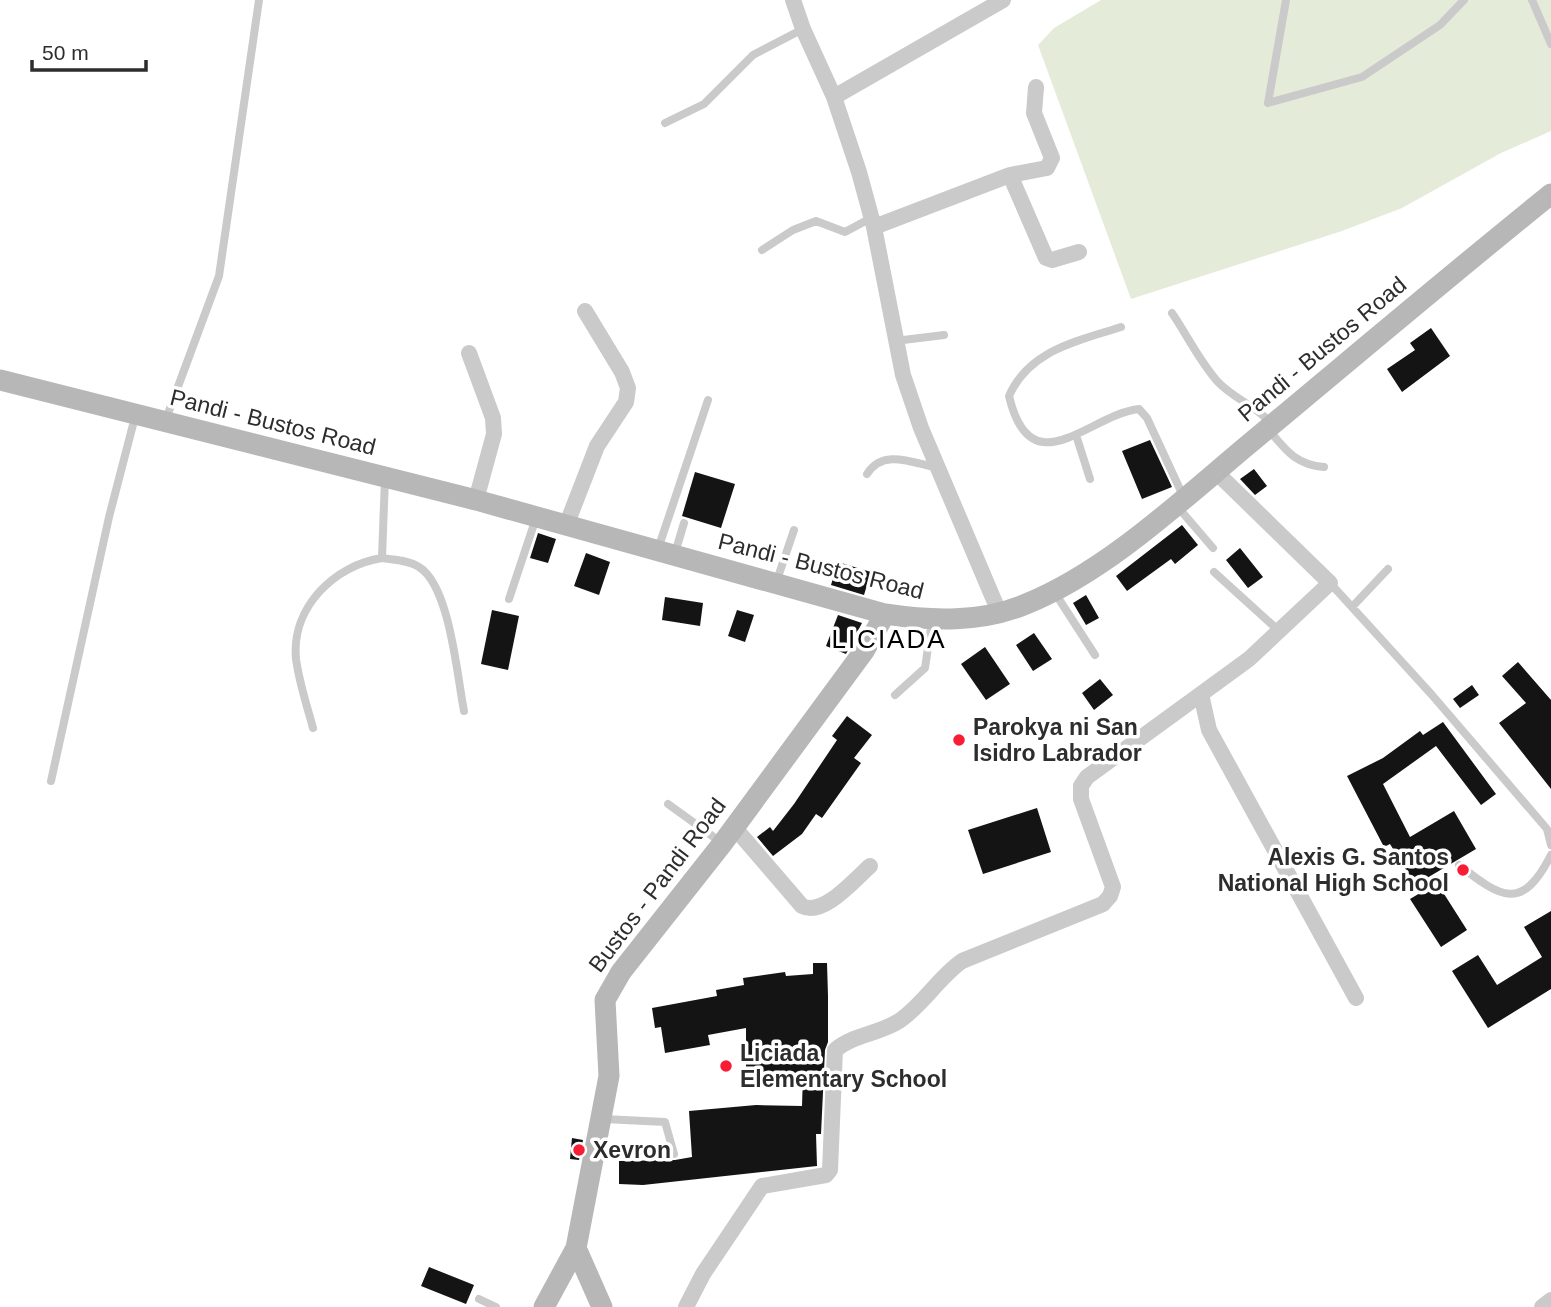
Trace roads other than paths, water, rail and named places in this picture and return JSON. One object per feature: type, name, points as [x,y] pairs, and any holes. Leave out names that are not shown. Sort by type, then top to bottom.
[{"type":"main road","name":"Pandi - Bustos Road","points":[[0,380],[476,500],[885,614],[932,621],[999,612],[1025,605],[1106,558],[1216,472],[1412,306],[1551,194]]},
{"type":"main road","name":"Bustos - Pandi Road","points":[[544,1307],[576,1248],[590,1168],[604,1119],[610,1076],[606,1000],[621,972],[728,836],[864,651],[885,614]]},
{"type":"main road","points":[[576,1248],[602,1307]]},
{"type":"street","points":[[793,0],[834,97],[873,222],[894,341],[920,428],[999,612]]},
{"type":"street","points":[[834,97],[1003,0]]},
{"type":"street","points":[[873,222],[1010,175],[1047,168],[1051,163],[1034,113],[1037,86]]},
{"type":"street","points":[[1010,175],[1046,258],[1063,258],[1079,252]]},
{"type":"street","points":[[566,526],[597,446],[626,401],[628,388],[622,372],[585,311]]},
{"type":"street","points":[[469,353],[493,418],[494,435],[476,500]]},
{"type":"street","points":[[686,1307],[703,1274],[762,1186],[825,1175],[830,1170],[835,1050],[851,1038],[901,1020],[942,975],[962,961],[1102,904],[1110,896],[1113,887],[1081,799],[1081,786],[1087,777],[1249,659],[1330,583],[1216,472]]},
{"type":"street","points":[[1201,694],[1209,730],[1356,998]]},
{"type":"street","points":[[728,836],[809,910],[816,910],[826,903],[870,866]]},
{"type":"street","points":[[1542,1307],[1551,1300]]},
{"type":"lane","points":[[165,422],[219,276],[259,0]]},
{"type":"lane","points":[[1286,0],[1268,103],[1362,77],[1440,26],[1464,0]]},
{"type":"lane","points":[[1532,0],[1551,44]]},
{"type":"lane","points":[[665,123],[704,104],[753,55],[803,29]]},
{"type":"lane","points":[[762,250],[807,223],[816,221],[845,232],[873,222]]},
{"type":"lane","points":[[1172,313],[1217,382],[1231,394],[1259,410],[1293,458],[1300,463],[1324,467]]},
{"type":"lane","points":[[1121,327],[1043,355],[1027,368],[1009,396],[1013,414],[1023,428],[1038,441],[1053,443],[1076,435],[1126,410],[1139,408],[1147,418],[1180,501],[1213,548]]},
{"type":"lane","points":[[894,341],[944,335]]},
{"type":"lane","points":[[666,554],[708,400]]},
{"type":"lane","points":[[51,781],[109,517],[136,414]]},
{"type":"lane","points":[[1076,435],[1090,479]]},
{"type":"lane","points":[[867,474],[874,463],[890,458],[938,468]]},
{"type":"lane","points":[[382,558],[385,478]]},
{"type":"lane","points":[[509,598],[536,517]]},
{"type":"lane","points":[[666,554],[684,523]]},
{"type":"lane","points":[[775,584],[794,530]]},
{"type":"lane","points":[[313,728],[296,657],[301,625],[309,604],[319,591],[359,561],[382,558],[421,568],[436,586],[444,609],[464,710]]},
{"type":"lane","points":[[1352,607],[1388,569]]},
{"type":"lane","points":[[1214,572],[1278,630]]},
{"type":"lane","points":[[1330,583],[1547,829],[1551,845]]},
{"type":"lane","points":[[1053,590],[1095,654]]},
{"type":"lane","points":[[895,695],[925,668],[932,621]]},
{"type":"lane","points":[[668,804],[728,836]]},
{"type":"lane","points":[[1459,865],[1497,894],[1518,893],[1541,876],[1551,855]]},
{"type":"lane","points":[[604,1119],[665,1122],[674,1154]]},
{"type":"lane","points":[[479,1299],[496,1307]]},
{"type":"place","name":"Parokya ni San Isidro Labrador","points":[[959,740]]},
{"type":"place","name":"Alexis G. Santos National High School","points":[[1463,870]]},
{"type":"place","name":"Liciada Elementary School","points":[[726,1066]]},
{"type":"place","name":"Xevron","points":[[579,1150]]},
{"type":"district","name":"LICIADA","points":[[889,639]]}]
